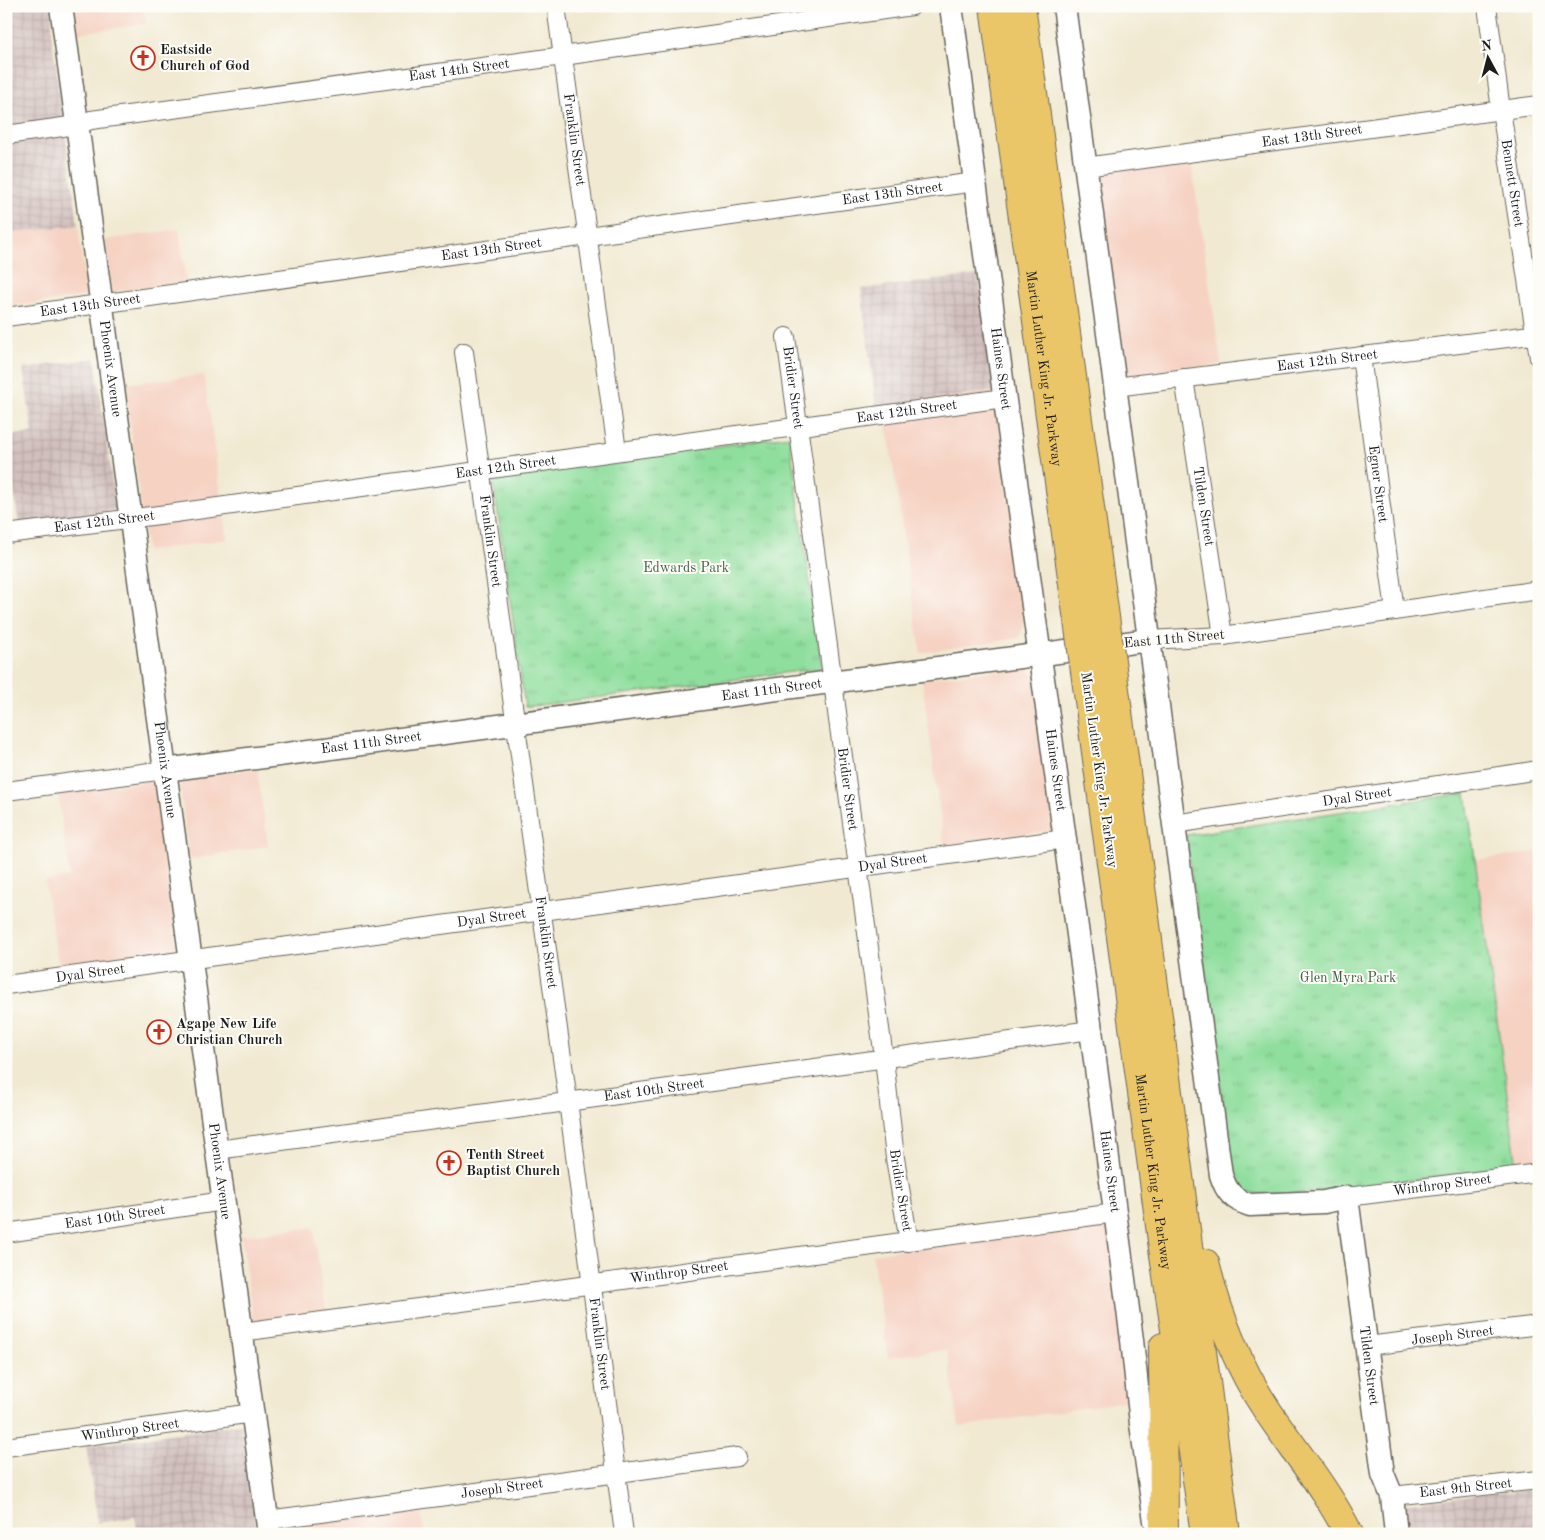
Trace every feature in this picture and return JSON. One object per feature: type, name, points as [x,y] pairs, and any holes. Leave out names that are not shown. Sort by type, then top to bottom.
[{"type":"highway","name":"Martin Luther King Jr. Parkway","points":[[994,6],[1163,1248],[1205,1534]]},
{"type":"highway","name":"Martin Luther King Jr. Parkway","points":[[1021,6],[1118,712],[1226,1534]]},
{"type":"highway","points":[[1174,1133],[1214,1296],[1235,1353],[1262,1404],[1327,1496],[1349,1534]]},
{"type":"highway","points":[[1163,1248],[1164,1534]]},
{"type":"street","name":"Phoenix Avenue","points":[[60,6],[269,1527]]},
{"type":"street","name":"Franklin Street","points":[[556,6],[617,451]]},
{"type":"street","name":"East 14th Street","points":[[6,135],[77,124],[101,118],[563,56],[912,6]]},
{"type":"street","name":"Haines Street","points":[[951,6],[1091,1030],[1134,1356],[1141,1424],[1157,1534]]},
{"type":"street","points":[[1064,6],[1084,167],[1221,1174],[1225,1187],[1236,1199],[1250,1205],[1324,1202],[1347,1197]]},
{"type":"street","name":"Bennett Street","points":[[1487,6],[1501,110],[1537,334],[1539,358]]},
{"type":"street","name":"East 13th Street","points":[[1084,167],[1539,105]]},
{"type":"street","name":"East 13th Street","points":[[6,317],[975,182]]},
{"type":"street","name":"East 12th Street","points":[[1115,387],[1537,334]]},
{"type":"street","name":"Bridier Street","points":[[786,337],[884,1058],[895,1158],[910,1242]]},
{"type":"street","name":"Franklin Street","points":[[464,352],[568,1100],[624,1534]]},
{"type":"street","name":"Egner Street","points":[[1361,356],[1395,611]]},
{"type":"street","name":"Tilden Street","points":[[1184,378],[1223,636]]},
{"type":"street","name":"East 12th Street","points":[[6,534],[1004,398]]},
{"type":"street","name":"East 11th Street","points":[[6,791],[1149,640],[1223,636],[1539,590]]},
{"type":"street","name":"Dyal Street","points":[[1174,824],[1539,770]]},
{"type":"street","name":"Dyal Street","points":[[6,985],[1065,839]]},
{"type":"street","name":"East 10th Street","points":[[217,1150],[568,1100],[1091,1030]]},
{"type":"street","name":"Winthrop Street","points":[[1347,1197],[1539,1173]]},
{"type":"street","name":"Tilden Street","points":[[1347,1197],[1383,1474],[1392,1496],[1396,1534]]},
{"type":"street","name":"East 10th Street","points":[[6,1233],[224,1201]]},
{"type":"street","name":"Winthrop Street","points":[[242,1332],[1115,1213]]},
{"type":"street","name":"Joseph Street","points":[[1367,1346],[1539,1325]]},
{"type":"street","name":"Winthrop Street","points":[[6,1447],[253,1413]]},
{"type":"street","name":"Joseph Street","points":[[269,1527],[617,1472],[737,1457]]},
{"type":"street","name":"East 9th Street","points":[[1392,1496],[1539,1480]]},
{"type":"shaded area","points":[[6,6],[52,6],[52,39],[78,225],[6,234]]},
{"type":"shaded area","points":[[73,6],[143,6],[146,24],[77,33]]},
{"type":"shaded area","points":[[1191,161],[1221,364],[1122,378],[1094,174]]},
{"type":"shaded area","points":[[78,225],[87,296],[9,307],[6,282],[6,234]]},
{"type":"shaded area","points":[[179,229],[186,282],[112,292],[105,240]]},
{"type":"shaded area","points":[[979,275],[995,391],[876,407],[861,289]]},
{"type":"shaded area","points":[[95,358],[116,510],[19,525],[6,436],[33,433],[23,369]]},
{"type":"shaded area","points":[[204,375],[227,539],[147,551],[125,384]]},
{"type":"shaded area","points":[[995,391],[1025,621],[1018,638],[921,653],[884,406]]},
{"type":"shaded area","points":[[1027,667],[1034,676],[1055,830],[944,845],[922,679]]},
{"type":"shaded area","points":[[257,769],[268,846],[190,859],[180,786],[187,778]]},
{"type":"shaded area","points":[[153,781],[177,952],[59,969],[45,881],[70,877],[58,793]]},
{"type":"shaded area","points":[[1539,852],[1539,1164],[1517,1167],[1475,860]]},
{"type":"shaded area","points":[[1108,1221],[1132,1400],[959,1427],[947,1350],[888,1357],[872,1254]]},
{"type":"shaded area","points":[[313,1227],[326,1312],[253,1321],[241,1236]]},
{"type":"shaded area","points":[[241,1424],[257,1534],[138,1534],[135,1517],[98,1523],[86,1446]]},
{"type":"shaded area","points":[[1539,1488],[1539,1534],[1402,1534],[1399,1504]]},
{"type":"shaded area","points":[[420,1504],[424,1534],[282,1534],[281,1525]]},
{"type":"green space","name":"Edwards Park","points":[[789,436],[822,668],[525,707],[493,478]]},
{"type":"green space","name":"Glen Myra Park","points":[[1466,793],[1517,1167],[1303,1193],[1260,1194],[1241,1191],[1232,1169],[1186,835]]},
{"type":"place","name":"Eastside Church of God","points":[[143,58]]},
{"type":"place","name":"Agape New Life Christian Church","points":[[159,1032]]},
{"type":"place","name":"Tenth Street Baptist Church","points":[[449,1163]]}]
